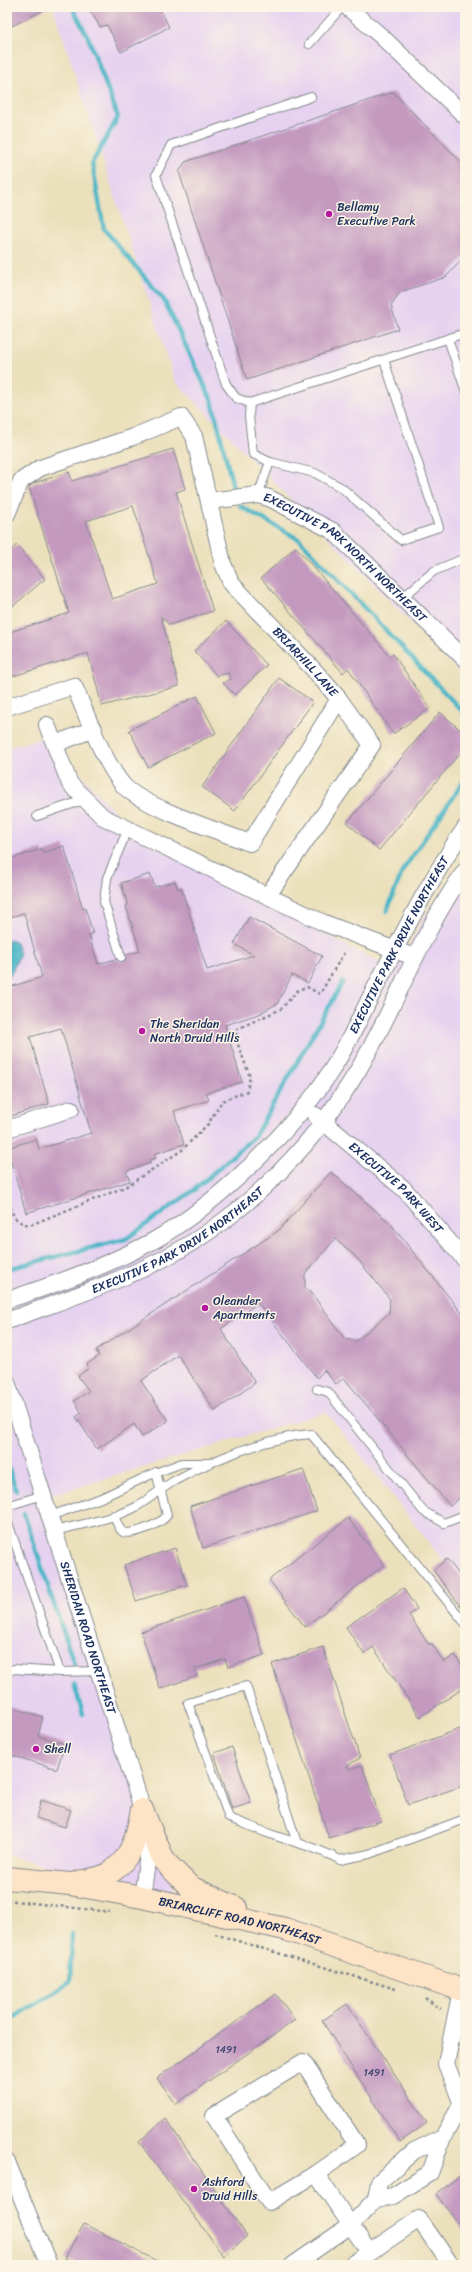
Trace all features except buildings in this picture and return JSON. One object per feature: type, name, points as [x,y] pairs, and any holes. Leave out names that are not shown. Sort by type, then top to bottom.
[{"type":"main road","points":[[70,1884],[107,1875],[121,1864],[129,1854],[138,1834],[142,1810]]},
{"type":"main road","points":[[142,1810],[164,1861],[190,1887],[285,1929]]},
{"type":"main road","name":"BRIARCLIFF ROAD NORTHEAST","points":[[7,1878],[70,1884],[142,1897],[285,1929],[463,1990]]},
{"type":"street","points":[[347,7],[381,36],[465,116]]},
{"type":"street","name":"BRIARHILL LANE","points":[[7,514],[21,481],[40,468],[133,437],[181,417],[194,436],[223,564],[232,584],[314,670],[339,699],[250,844],[148,803],[123,785],[109,762],[74,686],[7,707]]},
{"type":"street","name":"EXECUTIVE PARK NORTH NORTHEAST","points":[[209,501],[258,496],[269,498],[333,531],[465,659]]},
{"type":"street","points":[[268,895],[372,745],[339,699]]},
{"type":"street","points":[[47,725],[70,784],[84,800],[103,817],[324,923],[395,949],[415,958]]},
{"type":"street","points":[[54,744],[94,730]]},
{"type":"street","name":"EXECUTIVE PARK DRIVE NORTHEAST","points":[[7,1300],[89,1272],[154,1240],[193,1214],[243,1171],[282,1134],[329,1074],[347,1043],[436,871],[465,828]]},
{"type":"street","name":"EXECUTIVE PARK DRIVE NORTHEAST","points":[[7,1321],[93,1290],[152,1265],[207,1232],[260,1191],[299,1152],[338,1100],[370,1049],[415,958],[465,871]]},
{"type":"street","name":"EXECUTIVE PARK WEST","points":[[304,1106],[404,1189],[465,1260]]},
{"type":"street","points":[[7,1129],[70,1109]]},
{"type":"street","name":"SHERIDAN ROAD NORTHEAST","points":[[7,1382],[128,1760],[142,1810],[148,1855],[142,1897]]},
{"type":"street","points":[[293,2265],[350,2225],[376,2199],[393,2196],[430,2173],[443,2137],[464,2102],[446,2064],[463,1990]]},
{"type":"street","points":[[303,2062],[357,2145],[316,2174],[269,2202],[214,2116],[303,2062]]},
{"type":"street","points":[[376,2199],[379,2182],[414,2152],[443,2137]]},
{"type":"street","points":[[7,2162],[49,2265]]},
{"type":"street","points":[[316,2174],[369,2252]]},
{"type":"street","points":[[351,2265],[419,2219],[451,2265]]},
{"type":"lane","points":[[309,44],[342,7]]},
{"type":"lane","points":[[311,97],[170,145],[156,175],[226,384],[236,398],[250,403],[465,333]]},
{"type":"lane","points":[[448,339],[465,389]]},
{"type":"lane","points":[[250,403],[249,416],[253,454],[270,462],[315,473],[342,488],[401,540],[439,527],[384,360]]},
{"type":"lane","points":[[258,496],[270,462]]},
{"type":"lane","points":[[402,598],[434,571],[465,558]]},
{"type":"lane","points":[[37,816],[84,800]]},
{"type":"lane","points":[[121,957],[104,902],[107,878],[128,829]]},
{"type":"lane","points":[[317,1389],[328,1392],[423,1511],[444,1523],[465,1514]]},
{"type":"lane","points":[[54,1531],[114,1515],[136,1506],[161,1489],[208,1463],[290,1436],[311,1434],[465,1623]]},
{"type":"lane","points":[[50,1516],[122,1490],[156,1472],[182,1463],[208,1463]]},
{"type":"lane","points":[[114,1515],[123,1532],[129,1532],[157,1524],[165,1520],[167,1515],[156,1472]]},
{"type":"lane","points":[[7,1506],[43,1495]]},
{"type":"lane","points":[[7,1520],[60,1672]]},
{"type":"lane","points":[[7,1672],[14,1669],[60,1672],[99,1670]]},
{"type":"lane","points":[[297,1843],[246,1686],[188,1703],[229,1818],[297,1843],[325,1851],[340,1860],[369,1854],[465,1819]]},
{"type":"path","points":[[7,1195],[15,1219],[19,1224],[30,1226],[125,1187],[181,1151],[208,1124],[222,1101],[247,1091],[250,1078],[236,1039],[237,1029],[281,1009],[298,990],[307,987],[320,994],[345,951]]},
{"type":"path","points":[[7,1900],[115,1912]]},
{"type":"path","points":[[214,1934],[403,1991]]},
{"type":"path","points":[[417,1996],[425,1998],[447,2013]]},
{"type":"shaded area","points":[[53,7],[465,7],[465,678],[175,381]]},
{"type":"shaded area","points":[[45,737],[139,838],[396,971],[425,915],[465,860],[465,1588],[326,1412],[45,1497],[178,1902],[7,1855],[7,748]]},
{"type":"water","points":[[8,939],[16,943],[20,954],[10,976],[7,974]]},
{"type":"waterway","points":[[72,7],[88,37],[118,117],[92,163],[104,229],[164,300],[212,401],[234,491]]},
{"type":"waterway","points":[[240,506],[300,540],[465,714]]},
{"type":"waterway","points":[[387,911],[403,870],[465,779]]},
{"type":"waterway","points":[[7,1269],[126,1239],[194,1190],[255,1136],[343,982]]},
{"type":"waterway","points":[[7,1463],[16,1490]]},
{"type":"waterway","points":[[24,1514],[74,1664]]},
{"type":"waterway","points":[[74,1684],[83,1714]]},
{"type":"waterway","points":[[7,2022],[70,1982],[72,1934]]},
{"type":"place","name":"Bellamy Executive Park","points":[[329,214]]},
{"type":"place","name":"The Sheridan North Druid Hills","points":[[142,1031]]},
{"type":"place","name":"Oleander Apartments","points":[[205,1308]]},
{"type":"place","name":"Shell","points":[[36,1749]]},
{"type":"place","name":"Ashford Druid Hills","points":[[194,2189]]}]
